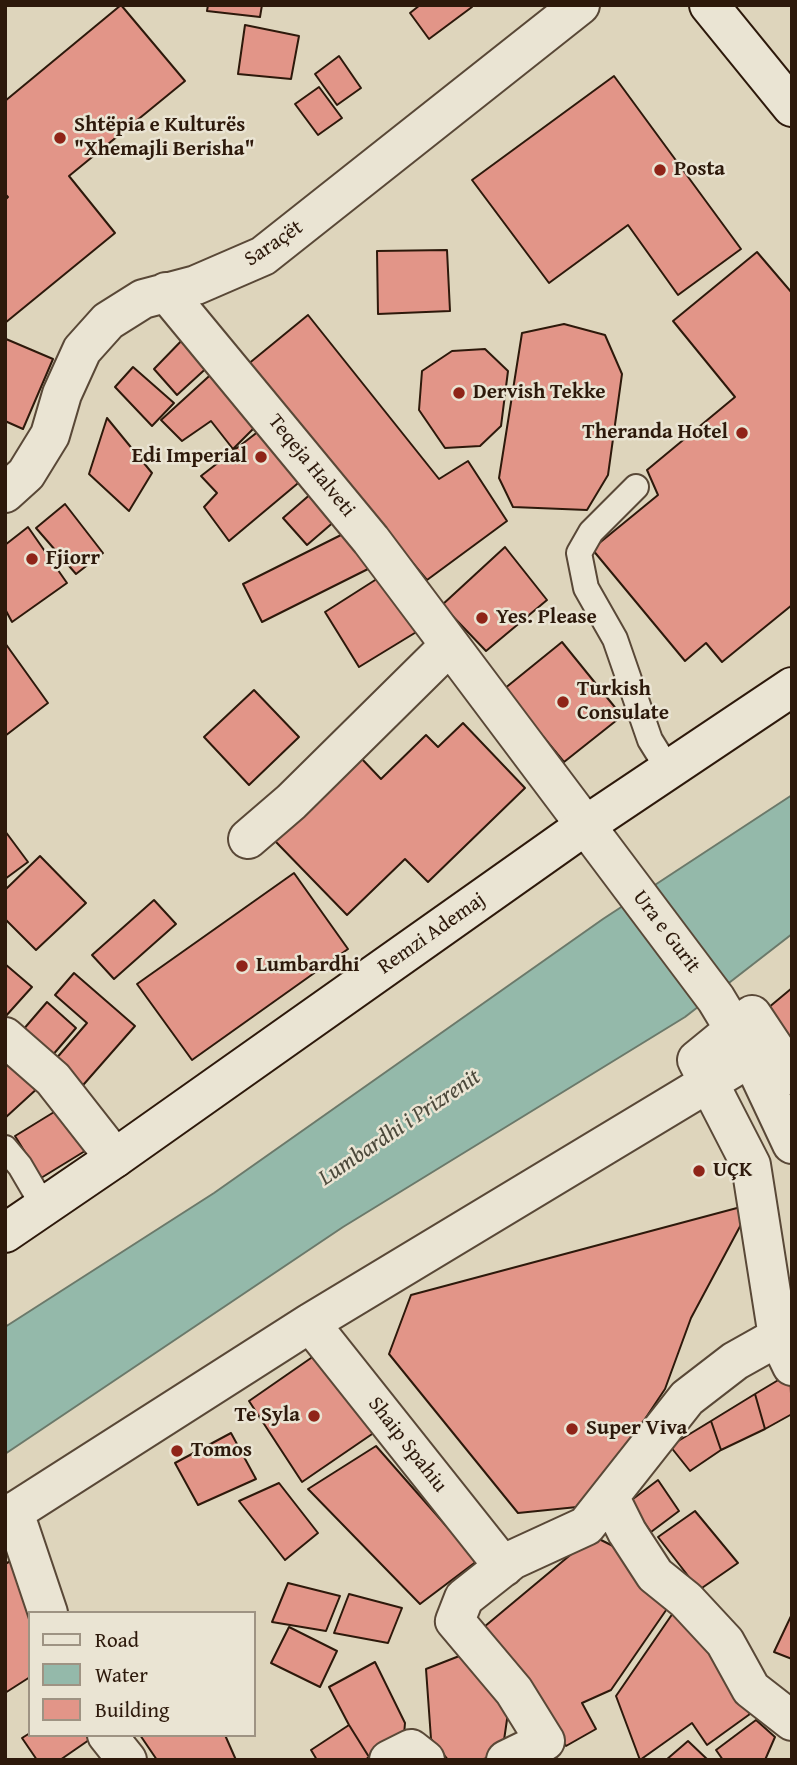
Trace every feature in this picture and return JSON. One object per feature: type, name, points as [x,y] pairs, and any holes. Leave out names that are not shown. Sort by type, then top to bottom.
[{"type":"street","name":"Saraçët","points":[[5,493],[26,474],[50,435],[62,394],[82,350],[108,321],[143,299],[196,285],[263,256],[580,5]]},
{"type":"street","points":[[709,5],[792,107]]},
{"type":"street","name":"Teqeja Halveti","points":[[166,292],[371,540],[616,865]]},
{"type":"street","points":[[248,839],[291,802],[450,645]]},
{"type":"street","name":"Remzi Ademaj","points":[[5,1233],[586,825],[792,687]]},
{"type":"street","name":"Ura e Gurit","points":[[616,865],[734,1029],[792,1144]]},
{"type":"street","points":[[47,1611],[10,1513],[310,1323],[709,1083],[734,1029],[752,1015],[792,1075]]},
{"type":"street","points":[[5,1037],[53,1079],[115,1158]]},
{"type":"street","points":[[506,1760],[545,1741],[514,1691],[454,1621],[464,1598],[504,1567],[552,1540],[586,1526],[687,1398],[735,1361],[787,1344],[751,1165],[709,1083]]},
{"type":"street","name":"Shaip Spahiu","points":[[310,1323],[504,1567]]},
{"type":"street","points":[[610,1498],[627,1532],[655,1575],[686,1600],[726,1642],[751,1689],[792,1721]]},
{"type":"street","points":[[109,1737],[127,1760]]},
{"type":"street","points":[[389,1760],[411,1749],[425,1760]]},
{"type":"lane","points":[[636,487],[591,532],[579,554],[586,588],[615,639],[650,740],[668,769]]},
{"type":"lane","points":[[5,1148],[20,1166],[44,1207]]},
{"type":"water","name":"Lumbardhi i Prizrenit","points":[[792,795],[792,934],[685,1017],[343,1227],[5,1454],[5,1327],[214,1193],[603,919]]},
{"type":"building","name":"Shtëpia e Kulturës \"Xhemajli Berisha\"","points":[[121,5],[185,81],[69,176],[115,233],[5,323],[5,200],[8,197],[5,194],[5,101]]},
{"type":"building","points":[[208,5],[262,5],[260,17],[207,11]]},
{"type":"building","points":[[420,5],[472,7],[429,39],[410,13]]},
{"type":"building","points":[[245,25],[299,36],[291,79],[238,74]]},
{"type":"building","points":[[339,56],[361,88],[337,105],[315,74]]},
{"type":"building","points":[[614,76],[741,249],[678,295],[628,225],[549,283],[472,180]]},
{"type":"building","points":[[319,87],[342,118],[318,135],[295,104]]},
{"type":"building","points":[[447,250],[450,311],[378,314],[377,251]]},
{"type":"building","name":"Theranda Hotel","points":[[757,252],[792,293],[792,605],[722,662],[706,643],[685,661],[592,549],[658,495],[647,470],[735,397],[673,321]]},
{"type":"building","points":[[308,315],[439,479],[468,461],[507,521],[427,580],[247,365]]},
{"type":"building","points":[[564,324],[605,335],[622,374],[608,475],[587,510],[513,507],[499,478],[522,333]]},
{"type":"building","points":[[188,334],[212,363],[177,395],[154,369]]},
{"type":"building","points":[[6,339],[53,359],[23,429],[5,421]]},
{"type":"building","points":[[485,349],[508,371],[501,426],[480,446],[445,448],[419,410],[422,371],[452,351]]},
{"type":"building","points":[[133,367],[174,403],[152,426],[115,387]]},
{"type":"building","points":[[218,368],[261,421],[233,449],[211,421],[182,441],[161,420]]},
{"type":"building","points":[[107,418],[152,473],[129,511],[89,474]]},
{"type":"building","points":[[264,427],[303,479],[229,541],[204,507],[217,493],[201,476]]},
{"type":"building","points":[[313,492],[336,520],[307,545],[283,518]]},
{"type":"building","points":[[65,504],[103,553],[76,574],[36,528]]},
{"type":"building","points":[[28,527],[67,583],[12,622],[5,609],[5,545]]},
{"type":"building","points":[[349,531],[368,569],[262,622],[243,584]]},
{"type":"building","points":[[505,547],[547,600],[486,651],[442,605]]},
{"type":"building","points":[[383,575],[418,631],[359,667],[325,612]]},
{"type":"building","name":"Turkish Consulate","points":[[562,642],[622,716],[564,762],[504,689]]},
{"type":"building","points":[[5,643],[48,703],[5,736]]},
{"type":"building","points":[[254,690],[299,737],[249,785],[204,737]]},
{"type":"building","points":[[463,723],[525,788],[428,882],[405,859],[347,915],[275,841],[361,758],[381,779],[426,735],[438,747]]},
{"type":"building","points":[[5,831],[28,862],[5,879]]},
{"type":"building","points":[[40,856],[86,903],[36,950],[5,919],[5,890]]},
{"type":"building","name":"Lumbardhi","points":[[294,873],[348,949],[192,1060],[137,984]]},
{"type":"building","points":[[154,900],[176,924],[114,979],[92,955]]},
{"type":"building","points":[[5,964],[32,987],[5,1017]]},
{"type":"building","points":[[74,973],[135,1026],[77,1092],[48,1068],[87,1023],[55,995]]},
{"type":"building","points":[[792,988],[792,1047],[768,1008]]},
{"type":"building","points":[[47,1002],[76,1028],[45,1064],[16,1038]]},
{"type":"building","points":[[5,1049],[40,1086],[5,1118]]},
{"type":"building","points":[[59,1109],[85,1151],[41,1178],[15,1136]]},
{"type":"building","points":[[752,1204],[691,1318],[665,1389],[587,1506],[518,1513],[389,1354],[411,1295]]},
{"type":"building","name":"Te Syla","points":[[324,1349],[378,1430],[302,1482],[249,1401]]},
{"type":"building","points":[[790,1373],[792,1414],[765,1429],[755,1394]]},
{"type":"building","points":[[755,1394],[765,1429],[721,1450],[711,1421]]},
{"type":"building","points":[[711,1421],[721,1450],[690,1471],[670,1446]]},
{"type":"building","points":[[231,1433],[256,1479],[198,1505],[175,1463]]},
{"type":"building","points":[[376,1446],[477,1561],[420,1604],[308,1489]]},
{"type":"building","points":[[658,1480],[679,1511],[651,1532],[629,1502]]},
{"type":"building","points":[[279,1483],[318,1533],[285,1560],[239,1501]]},
{"type":"building","points":[[695,1511],[738,1563],[699,1590],[658,1537]]},
{"type":"building","points":[[593,1536],[629,1554],[671,1603],[611,1690],[582,1703],[596,1729],[566,1746],[484,1627]]},
{"type":"building","points":[[20,1556],[30,1611],[28,1678],[5,1693],[5,1564]]},
{"type":"building","points":[[288,1583],[340,1596],[326,1631],[272,1622]]},
{"type":"building","points":[[349,1594],[402,1608],[388,1643],[334,1633]]},
{"type":"building","points":[[673,1613],[705,1643],[750,1714],[707,1745],[692,1723],[640,1760],[616,1696]]},
{"type":"building","points":[[792,1614],[792,1659],[774,1652]]},
{"type":"building","points":[[289,1627],[337,1651],[320,1687],[271,1663]]},
{"type":"building","points":[[467,1653],[511,1692],[502,1754],[480,1760],[448,1760],[431,1739],[426,1669]]},
{"type":"building","points":[[375,1662],[405,1723],[404,1735],[369,1757],[329,1687]]},
{"type":"building","points":[[756,1720],[775,1737],[765,1760],[723,1760],[716,1750]]},
{"type":"building","points":[[349,1725],[369,1757],[365,1760],[317,1760],[311,1750]]},
{"type":"building","points":[[28,1734],[28,1737],[87,1737],[89,1740],[60,1760],[37,1760],[22,1738]]},
{"type":"building","points":[[141,1737],[226,1737],[236,1760],[157,1760]]},
{"type":"building","points":[[688,1741],[708,1760],[666,1760]]},
{"type":"place","name":"Shtëpia e Kulturës \"Xhemajli Berisha\"","points":[[60,138]]},
{"type":"place","name":"Posta","points":[[660,170]]},
{"type":"place","name":"Dervish Tekke","points":[[459,393]]},
{"type":"place","name":"Theranda Hotel","points":[[742,433]]},
{"type":"place","name":"Edi Imperial","points":[[261,457]]},
{"type":"place","name":"Fjiorr","points":[[32,559]]},
{"type":"place","name":"Yes. Please","points":[[482,618]]},
{"type":"place","name":"Turkish Consulate","points":[[563,702]]},
{"type":"place","name":"Lumbardhi","points":[[242,966]]},
{"type":"place","name":"UÇK","points":[[699,1171]]},
{"type":"place","name":"Te Syla","points":[[314,1416]]},
{"type":"place","name":"Super Viva","points":[[572,1429]]},
{"type":"place","name":"Tomos","points":[[177,1451]]}]
